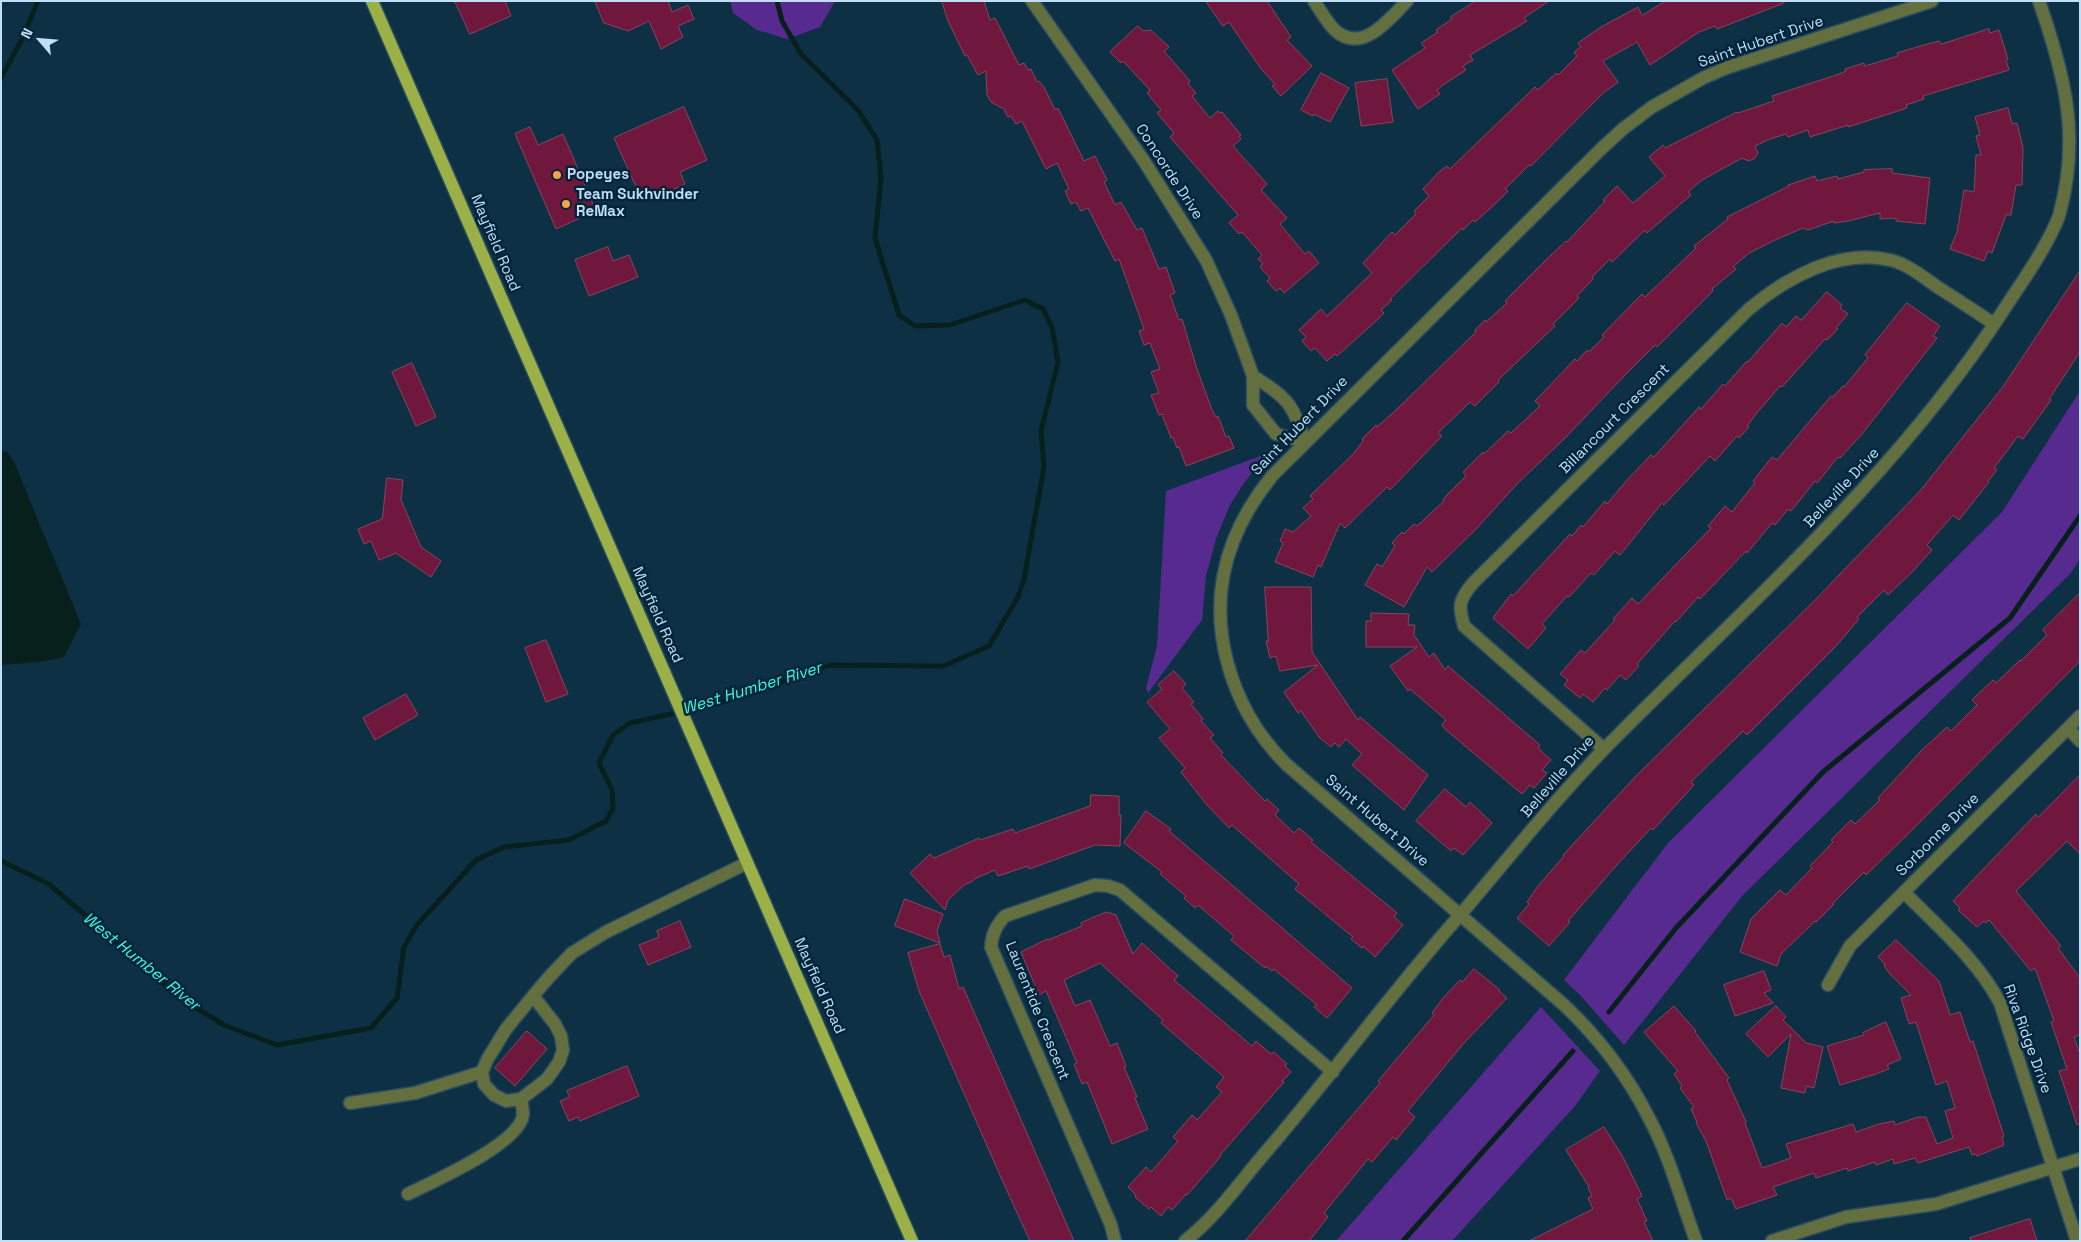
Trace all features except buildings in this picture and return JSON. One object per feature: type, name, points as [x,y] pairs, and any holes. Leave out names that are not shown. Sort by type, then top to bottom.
[{"type":"main road","name":"Mayfield Road","points":[[372,1],[912,1241]]},
{"type":"street","name":"Concorde Drive","points":[[1032,1],[1144,161],[1206,260],[1232,315],[1253,376],[1253,405],[1276,434],[1305,442]]},
{"type":"street","points":[[1314,1],[1337,32],[1353,39],[1366,38],[1407,1]]},
{"type":"street","name":"Saint Hubert Drive","points":[[1696,1241],[1671,1170],[1650,1120],[1608,1052],[1576,1016],[1274,751],[1248,714],[1231,675],[1222,644],[1220,606],[1222,584],[1232,542],[1257,495],[1272,476],[1624,128],[1652,107],[1703,78],[1726,68],[1932,1]]},
{"type":"street","name":"Belleville Drive","points":[[1460,914],[1604,749],[1814,542],[1878,474],[1930,412],[1994,324],[2036,260],[2058,220],[2068,190],[2074,144],[2072,114],[2066,82],[2039,1]]},
{"type":"street","name":"Billancourt Crescent","points":[[1604,749],[1464,626],[1459,608],[1463,595],[1473,583],[1749,309],[1768,293],[1790,280],[1834,262],[1871,258],[1890,260],[1911,269],[1994,324]]},
{"type":"street","points":[[1253,376],[1280,393],[1296,413],[1305,442]]},
{"type":"street","name":"Sorbonne Drive","points":[[1828,985],[1850,946],[2080,716]]},
{"type":"street","points":[[2068,728],[2080,741]]},
{"type":"street","points":[[533,996],[555,1024],[561,1036],[563,1050],[559,1062],[546,1078],[521,1099],[506,1101],[494,1095],[484,1084],[482,1072],[487,1060],[506,1029],[533,996],[572,953],[606,932],[747,863]]},
{"type":"street","name":"Laurentide Crescent","points":[[1115,1241],[1111,1225],[991,947],[992,936],[997,924],[1005,916],[1095,885],[1108,886],[1120,890],[1333,1072]]},
{"type":"street","name":"Riva Ridge Drive","points":[[1904,892],[1978,967],[1989,982],[2000,1003],[2077,1241]]},
{"type":"street","points":[[1185,1241],[1213,1213],[1333,1072],[1400,985],[1460,914]]},
{"type":"street","points":[[350,1103],[415,1093],[482,1072]]},
{"type":"street","points":[[408,1194],[490,1151],[514,1132],[523,1116],[521,1099]]},
{"type":"street","points":[[1772,1241],[1846,1217],[1936,1204],[2080,1159]]},
{"type":"shaded area","points":[[730,1],[835,1],[820,27],[787,39],[757,30],[733,13]]},
{"type":"shaded area","points":[[2080,391],[2080,559],[2070,574],[1743,895],[1624,1045],[1581,996],[1564,980],[1668,843],[2002,512]]},
{"type":"shaded area","points":[[1,451],[7,452],[14,462],[81,624],[64,657],[40,662],[1,665]]},
{"type":"shaded area","points":[[1266,454],[1230,505],[1216,539],[1206,576],[1202,620],[1148,693],[1146,688],[1157,646],[1166,491]]},
{"type":"shaded area","points":[[1541,1007],[1600,1071],[1575,1106],[1452,1241],[1336,1241]]},
{"type":"waterway","points":[[1,78],[22,39],[38,1]]},
{"type":"waterway","name":"West Humber River","points":[[1,861],[49,884],[183,1000],[224,1025],[277,1045],[371,1028],[397,998],[404,947],[417,925],[476,860],[504,847],[569,840],[606,821],[613,808],[612,790],[599,763],[613,735],[630,723],[716,704],[830,665],[943,666],[989,646],[1018,597],[1024,579],[1044,467],[1041,431],[1058,362],[1052,327],[1043,309],[1025,300],[950,325],[915,326],[899,315],[875,238],[881,177],[877,140],[858,110],[801,54],[782,21],[777,1]]},
{"type":"waterway","points":[[1609,1012],[1676,928],[1823,772],[2010,618],[2080,516]]},
{"type":"waterway","points":[[1403,1241],[1573,1051]]},
{"type":"place","name":"Popeyes","points":[[557,175]]},
{"type":"place","name":"Team Sukhvinder ReMax","points":[[566,204]]}]
